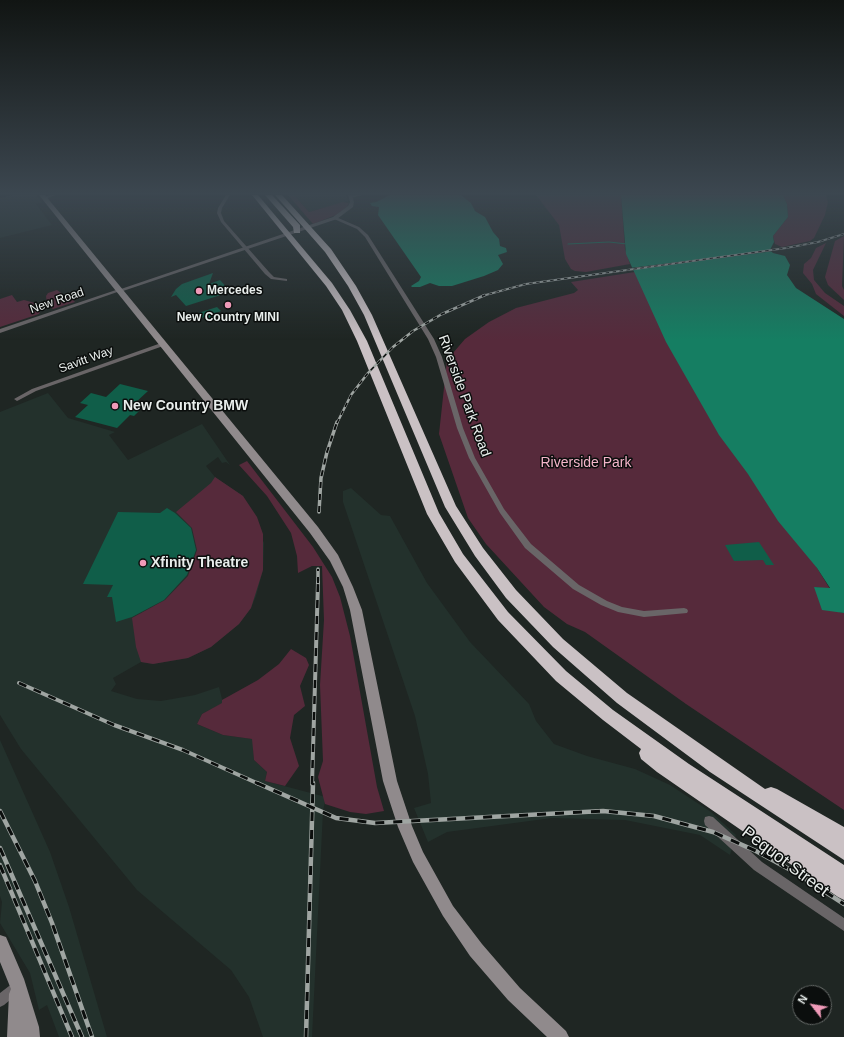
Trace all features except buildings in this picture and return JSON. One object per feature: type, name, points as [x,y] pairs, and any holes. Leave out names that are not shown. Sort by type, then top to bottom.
[{"type":"highway","points":[[294,243],[337,296],[356,327],[432,510],[449,542],[495,608],[546,662],[577,691],[625,729],[683,770],[844,876]]},
{"type":"highway","points":[[321,243],[333,257],[364,307],[451,507],[479,552],[511,594],[546,632],[597,678],[660,727],[739,782],[844,851]]},
{"type":"highway","points":[[625,729],[646,752],[663,766],[844,892]]},
{"type":"highway","points":[[739,782],[784,801],[844,837]]},
{"type":"main road","points":[[83,243],[322,540],[340,568],[356,610],[393,791],[413,847],[437,892],[462,931],[492,970],[523,1003],[560,1037]]},
{"type":"main road","points":[[0,943],[8,958],[18,986],[30,1027],[31,1037]]},
{"type":"main road","points":[[16,1037],[18,986]]},
{"type":"street","points":[[240,243],[267,273],[274,278],[285,280]]},
{"type":"street","points":[[121,290],[262,243]]},
{"type":"street","name":"Riverside Park Road","points":[[372,243],[438,353],[460,428],[472,458],[502,511],[528,546],[576,587],[604,603],[621,610],[644,614],[684,611]]},
{"type":"street","name":"New Road","points":[[0,331],[121,290]]},
{"type":"street","name":"Savitt Way","points":[[17,399],[34,390],[164,344]]},
{"type":"street","name":"Pequot Street","points":[[709,821],[758,866],[844,925]]},
{"type":"street","points":[[0,1001],[18,986]]},
{"type":"shaded area","points":[[398,243],[500,243],[500,246],[506,248],[507,252],[498,255],[503,264],[498,270],[484,276],[452,286],[439,286],[430,283],[420,287],[411,286],[419,281],[421,277]]},
{"type":"shaded area","points":[[625,243],[773,243],[770,250],[773,253],[785,256],[790,265],[787,275],[796,288],[844,319],[844,613],[822,610],[814,587],[830,588],[817,568],[778,521],[748,474],[719,435],[666,342],[626,254]]},
{"type":"shaded area","points":[[48,393],[68,418],[115,432],[109,435],[128,460],[202,424],[230,465],[226,462],[222,463],[218,457],[206,466],[215,477],[243,496],[264,543],[263,570],[256,596],[251,608],[239,624],[211,647],[188,658],[153,664],[141,662],[113,678],[116,684],[111,691],[137,699],[161,701],[195,695],[219,687],[223,703],[202,714],[197,724],[223,735],[253,739],[254,760],[267,772],[265,781],[326,797],[323,811],[312,1037],[263,1037],[249,997],[231,970],[137,890],[21,749],[0,715],[0,412]]},
{"type":"shaded area","points":[[351,488],[381,515],[390,516],[427,583],[470,642],[529,704],[536,721],[554,744],[587,756],[635,769],[670,785],[711,812],[736,835],[730,855],[700,835],[625,820],[552,818],[447,832],[428,842],[414,808],[431,803],[428,774],[415,716],[343,502],[343,491]]},
{"type":"shaded area","points":[[0,740],[50,852],[69,907],[107,1037],[59,1037],[47,1005],[39,1010],[30,973],[0,923],[2,902],[0,896]]},
{"type":"green space","points":[[562,243],[625,243],[630,264],[586,272],[571,269],[565,259]]},
{"type":"green space","points":[[775,243],[799,243],[782,247]]},
{"type":"green space","points":[[826,243],[813,270],[814,280],[825,293],[844,306],[844,316],[816,294],[812,284],[803,273],[804,264],[811,258],[816,248]]},
{"type":"green space","points":[[834,243],[844,243],[842,286],[844,290],[844,300],[828,285],[825,277]]},
{"type":"green space","name":"Riverside Park","points":[[635,272],[830,589],[814,587],[839,612],[844,613],[844,810],[686,704],[585,632],[567,624],[544,607],[486,544],[468,518],[439,434],[447,360],[465,339],[489,322],[516,308],[574,293],[578,290],[571,282]]},
{"type":"green space","points":[[57,290],[64,295],[69,295],[75,302],[53,309],[47,304],[46,296],[48,293]]},
{"type":"green space","points":[[12,295],[17,302],[24,300],[35,303],[35,308],[40,312],[39,314],[0,327],[0,299]]},
{"type":"green space","points":[[247,461],[313,547],[332,577],[340,597],[350,636],[377,787],[384,811],[366,814],[350,812],[325,804],[318,777],[323,761],[320,685],[324,620],[322,566],[312,566],[298,573],[297,556],[291,533],[267,496],[239,465]]},
{"type":"green space","points":[[215,477],[243,496],[257,517],[263,534],[263,570],[251,608],[239,624],[211,647],[188,658],[153,664],[141,662],[136,647],[132,618],[165,600],[188,576],[197,550],[192,528],[176,512],[211,483]]},
{"type":"green space","points":[[291,649],[306,658],[309,665],[300,686],[305,706],[294,715],[290,738],[299,766],[285,786],[265,781],[267,772],[254,760],[252,739],[223,735],[197,724],[202,714],[222,703],[222,700],[258,680],[279,664]]},
{"type":"pier","points":[[774,251],[631,270],[630,268]]},
{"type":"waterway","points":[[568,244],[580,243]]},
{"type":"waterway","points":[[622,243],[627,244]]},
{"type":"railway","points":[[484,295],[526,284],[811,243]]},
{"type":"railway","points":[[337,423],[351,395],[368,373],[393,347],[413,331],[442,314],[484,295]]},
{"type":"railway","points":[[319,512],[321,478],[327,452],[337,422]]},
{"type":"railway","points":[[318,569],[318,582]]},
{"type":"railway","points":[[312,784],[318,582]]},
{"type":"railway","points":[[19,683],[114,725],[183,750],[259,784]]},
{"type":"railway","points":[[257,783],[312,808]]},
{"type":"railway","points":[[312,808],[313,783]]},
{"type":"railway","points":[[306,1037],[312,808]]},
{"type":"railway","points":[[312,808],[336,818],[375,823],[603,811],[654,816],[713,832],[756,851],[798,874],[844,904]]},
{"type":"railway","points":[[0,811],[35,881],[52,923],[92,1037]]},
{"type":"railway","points":[[0,848],[82,1037]]},
{"type":"railway","points":[[0,865],[72,1037]]},
{"type":"place","name":"Mercedes","points":[[199,291]]},
{"type":"place","name":"New Country MINI","points":[[228,305]]},
{"type":"place","name":"New Country BMW","points":[[115,406]]},
{"type":"place","name":"Xfinity Theatre","points":[[143,563]]}]
